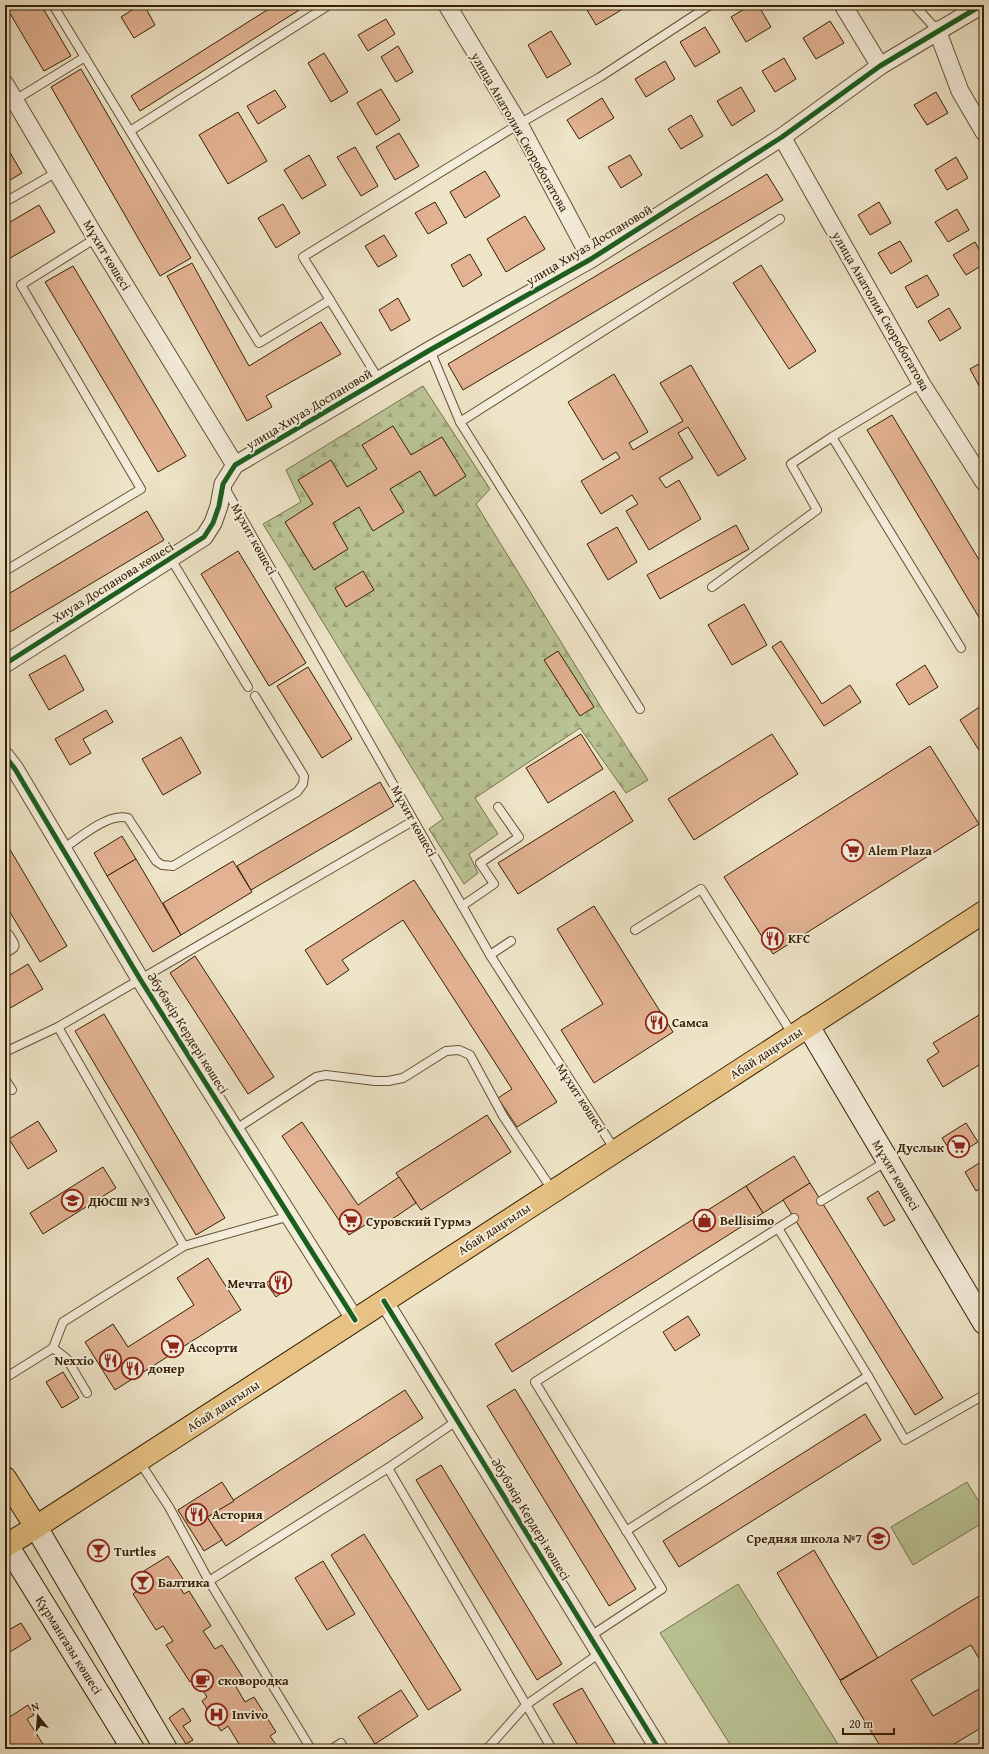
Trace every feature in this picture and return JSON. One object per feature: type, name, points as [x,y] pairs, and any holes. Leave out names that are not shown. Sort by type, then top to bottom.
[{"type":"main road","name":"Абай даңғылы","points":[[6,1544],[36,1527],[984,912]]},
{"type":"main road","points":[[5,1478],[36,1527]]},
{"type":"street","name":"улица Анатолия Скоробогатова","points":[[446,5],[519,124],[591,260]]},
{"type":"street","points":[[843,5],[880,66]]},
{"type":"street","name":"улица Хиуаз Доспановой","points":[[219,506],[223,484],[235,465],[430,350],[591,260],[782,137],[880,66],[937,30],[982,5]]},
{"type":"street","points":[[937,30],[960,91],[984,132]]},
{"type":"street","name":"Мұхит көшесі","points":[[5,84],[96,238],[235,465]]},
{"type":"street","name":"улица Анатолия Скоробогатова","points":[[782,137],[921,383],[978,461],[984,482]]},
{"type":"street","name":"Хиуаз Доспанова көшесі","points":[[5,664],[204,537],[213,523],[219,506]]},
{"type":"street","name":"Әбубәкір Кердері көшесі","points":[[5,756],[63,849],[140,979],[236,1129],[355,1320]]},
{"type":"street","points":[[5,937],[10,945],[5,948]]},
{"type":"street","name":"Мұхит көшесі","points":[[801,1031],[888,1161],[984,1323]]},
{"type":"street","name":"Әбубәкір Кердері көшесі","points":[[384,1301],[659,1749]]},
{"type":"street","points":[[36,1527],[166,1749]]},
{"type":"street","name":"Құрманғазы көшесі","points":[[6,1544],[125,1746]]},
{"type":"lane","points":[[53,5],[259,343],[330,300]]},
{"type":"lane","points":[[130,131],[328,5]]},
{"type":"lane","points":[[379,380],[303,257],[519,124],[600,77],[710,5]]},
{"type":"lane","points":[[914,5],[937,30]]},
{"type":"lane","points":[[15,100],[84,57]]},
{"type":"lane","points":[[5,202],[57,172]]},
{"type":"lane","points":[[460,422],[780,219]]},
{"type":"lane","points":[[5,571],[141,489],[20,284],[96,238]]},
{"type":"lane","points":[[430,350],[460,422],[640,709]]},
{"type":"lane","points":[[712,587],[816,510],[791,464],[832,437],[921,383]]},
{"type":"lane","points":[[832,437],[961,648]]},
{"type":"lane","name":"Мұхит көшесі","points":[[223,484],[490,955],[616,1151]]},
{"type":"lane","points":[[171,558],[248,687]]},
{"type":"lane","points":[[63,849],[110,818],[122,817],[128,818],[156,861],[162,865],[173,866],[298,792],[303,784],[304,776],[256,696]]},
{"type":"lane","points":[[462,906],[494,884],[480,863],[519,837],[498,806]]},
{"type":"lane","points":[[5,1052],[58,1027],[413,821]]},
{"type":"lane","points":[[635,930],[701,889],[801,1031]]},
{"type":"lane","points":[[490,955],[511,941]]},
{"type":"lane","points":[[58,1027],[184,1246]]},
{"type":"lane","points":[[236,1129],[316,1077],[326,1075],[375,1081],[388,1081],[403,1078],[446,1051],[459,1050],[470,1056],[503,1116],[554,1191]]},
{"type":"lane","points":[[5,1079],[12,1090]]},
{"type":"lane","points":[[821,1201],[888,1161]]},
{"type":"lane","points":[[5,1378],[53,1348],[63,1322],[184,1246],[290,1216]]},
{"type":"lane","points":[[589,1637],[662,1589],[535,1382],[794,1218]]},
{"type":"lane","points":[[778,1228],[905,1440],[984,1395]]},
{"type":"lane","points":[[53,1348],[67,1359],[87,1393]]},
{"type":"lane","points":[[626,1531],[868,1376]]},
{"type":"lane","points":[[209,1581],[388,1468],[458,1420]]},
{"type":"lane","points":[[139,1460],[169,1507],[209,1581],[311,1749]]},
{"type":"lane","points":[[388,1468],[552,1749]]},
{"type":"lane","points":[[487,1749],[526,1705],[600,1653]]},
{"type":"lane","points":[[332,1749],[341,1743],[344,1749]]},
{"type":"green space","points":[[423,386],[490,489],[476,504],[604,712],[648,780],[626,793],[580,728],[475,798],[498,834],[469,854],[478,873],[464,884],[429,829],[443,819],[263,524],[301,502],[286,470]]},
{"type":"green space","points":[[967,1482],[984,1510],[984,1522],[913,1565],[891,1527]]},
{"type":"green space","points":[[738,1584],[841,1749],[733,1749],[660,1633]]},
{"type":"building","points":[[5,5],[41,5],[71,56],[44,71]]},
{"type":"building","points":[[140,5],[144,5],[155,25],[134,38],[121,17]]},
{"type":"building","points":[[275,5],[307,5],[140,111],[131,96]]},
{"type":"building","points":[[584,5],[627,5],[628,6],[596,25]]},
{"type":"building","points":[[751,5],[758,5],[771,27],[746,42],[731,17]]},
{"type":"building","points":[[386,19],[395,34],[368,51],[358,35]]},
{"type":"building","points":[[830,21],[844,43],[816,59],[803,38]]},
{"type":"building","points":[[705,27],[720,52],[695,67],[680,42]]},
{"type":"building","points":[[551,31],[571,64],[547,78],[528,45]]},
{"type":"building","points":[[398,46],[413,72],[396,82],[381,57]]},
{"type":"building","points":[[324,53],[348,92],[331,102],[308,63]]},
{"type":"building","points":[[784,58],[796,79],[775,92],[762,71]]},
{"type":"building","points":[[665,61],[675,79],[646,97],[635,79]]},
{"type":"building","points":[[81,69],[191,258],[160,276],[51,87]]},
{"type":"building","points":[[741,87],[755,111],[732,126],[717,101]]},
{"type":"building","points":[[381,89],[400,120],[376,135],[357,103]]},
{"type":"building","points":[[275,90],[286,107],[258,124],[247,106]]},
{"type":"building","points":[[936,92],[948,113],[927,125],[914,105]]},
{"type":"building","points":[[602,98],[614,118],[579,139],[567,120]]},
{"type":"building","points":[[238,112],[267,161],[228,184],[199,135]]},
{"type":"building","points":[[691,115],[703,136],[681,149],[668,129]]},
{"type":"building","points":[[399,133],[419,166],[395,180],[376,147]]},
{"type":"building","points":[[5,144],[22,173],[5,183]]},
{"type":"building","points":[[355,147],[378,186],[361,196],[337,157]]},
{"type":"building","points":[[309,155],[326,185],[302,199],[284,170]]},
{"type":"building","points":[[630,155],[642,175],[621,188],[608,167]]},
{"type":"building","points":[[956,157],[968,178],[947,190],[935,170]]},
{"type":"building","points":[[485,171],[500,196],[465,218],[450,192]]},
{"type":"building","points":[[767,174],[783,200],[463,390],[448,364]]},
{"type":"building","points":[[435,202],[447,223],[428,234],[415,213]]},
{"type":"building","points":[[879,202],[891,223],[870,235],[858,215]]},
{"type":"building","points":[[283,204],[300,233],[276,248],[258,218]]},
{"type":"building","points":[[39,205],[55,232],[5,261],[5,225]]},
{"type":"building","points":[[957,209],[969,230],[948,242],[935,222]]},
{"type":"building","points":[[525,216],[545,249],[506,272],[487,239]]},
{"type":"building","points":[[384,235],[397,256],[378,267],[365,246]]},
{"type":"building","points":[[900,241],[912,261],[891,274],[878,253]]},
{"type":"building","points":[[975,242],[984,258],[984,264],[966,275],[953,255]]},
{"type":"building","points":[[470,254],[482,275],[463,287],[451,265]]},
{"type":"building","points":[[192,263],[249,366],[321,322],[341,354],[266,396],[272,407],[247,421],[167,276]]},
{"type":"building","points":[[761,265],[816,351],[789,369],[733,283]]},
{"type":"building","points":[[73,266],[186,456],[158,472],[45,282]]},
{"type":"building","points":[[927,275],[939,295],[917,308],[905,287]]},
{"type":"building","points":[[398,298],[410,320],[391,331],[379,310]]},
{"type":"building","points":[[949,308],[961,328],[940,341],[928,321]]},
{"type":"building","points":[[984,361],[984,395],[970,369]]},
{"type":"building","points":[[691,365],[746,459],[718,476],[688,427],[678,433],[693,458],[659,478],[666,488],[679,480],[701,519],[649,550],[626,511],[638,504],[632,495],[601,514],[581,481],[620,458],[616,452],[603,460],[568,402],[614,374],[648,432],[629,443],[633,450],[683,421],[660,383]]},
{"type":"building","points":[[892,415],[984,568],[984,616],[980,619],[867,430]]},
{"type":"building","points":[[393,426],[411,455],[442,437],[466,476],[435,496],[420,471],[390,489],[404,512],[373,531],[359,507],[333,523],[348,549],[314,570],[285,522],[313,504],[298,480],[331,460],[347,487],[377,469],[362,445]]},
{"type":"building","points":[[147,511],[164,540],[5,635],[5,596]]},
{"type":"building","points":[[736,525],[749,549],[660,599],[647,575]]},
{"type":"building","points":[[617,527],[637,562],[608,580],[587,544]]},
{"type":"building","points":[[238,551],[306,663],[269,686],[201,574]]},
{"type":"building","points":[[363,571],[374,590],[346,607],[335,588]]},
{"type":"building","points":[[744,604],[767,645],[732,665],[708,625]]},
{"type":"building","points":[[781,641],[822,704],[850,685],[861,702],[824,726],[772,647]]},
{"type":"building","points":[[558,651],[594,707],[580,716],[544,660]]},
{"type":"building","points":[[65,655],[84,690],[49,710],[29,675]]},
{"type":"building","points":[[925,665],[938,687],[909,705],[896,684]]},
{"type":"building","points":[[308,667],[352,739],[322,758],[277,686]]},
{"type":"building","points":[[981,706],[984,711],[984,758],[960,720]]},
{"type":"building","points":[[106,710],[113,722],[83,739],[91,753],[70,765],[55,739]]},
{"type":"building","points":[[581,734],[603,769],[548,803],[526,768]]},
{"type":"building","points":[[772,734],[798,774],[694,840],[668,799]]},
{"type":"building","points":[[181,737],[201,773],[163,795],[142,759]]},
{"type":"building","name":"Alem Plaza","points":[[930,746],[979,824],[773,954],[724,877]]},
{"type":"building","points":[[380,782],[394,806],[251,890],[237,866]]},
{"type":"building","points":[[614,791],[633,821],[518,894],[498,863]]},
{"type":"building","points":[[122,836],[136,859],[107,876],[94,853]]},
{"type":"building","points":[[5,841],[67,946],[40,962],[5,904]]},
{"type":"building","points":[[136,859],[181,935],[153,952],[107,876]]},
{"type":"building","points":[[233,861],[252,892],[181,935],[163,903]]},
{"type":"building","points":[[414,880],[557,1102],[517,1127],[498,1098],[512,1089],[403,920],[342,960],[349,970],[327,985],[305,950]]},
{"type":"building","points":[[594,906],[673,1032],[594,1083],[561,1030],[603,1004],[557,929]]},
{"type":"building","points":[[195,956],[274,1077],[248,1094],[170,973]]},
{"type":"building","points":[[28,964],[43,989],[5,1011],[5,978]]},
{"type":"building","points":[[984,1012],[984,1062],[943,1087],[927,1060],[939,1052],[933,1043]]},
{"type":"building","points":[[104,1014],[225,1218],[196,1235],[75,1031]]},
{"type":"building","points":[[487,1115],[511,1152],[421,1210],[396,1173]]},
{"type":"building","points":[[38,1121],[57,1151],[28,1169],[9,1139]]},
{"type":"building","points":[[302,1122],[358,1205],[399,1177],[416,1203],[379,1228],[373,1220],[349,1235],[282,1136]]},
{"type":"building","points":[[966,1123],[978,1142],[954,1157],[942,1138]]},
{"type":"building","points":[[794,1156],[810,1183],[763,1213],[746,1186]]},
{"type":"building","points":[[984,1160],[984,1186],[976,1191],[965,1172]]},
{"type":"building","name":"ДЮСШ №3","points":[[103,1167],[116,1188],[43,1234],[30,1213]]},
{"type":"building","points":[[810,1183],[943,1398],[915,1415],[783,1200]]},
{"type":"building","points":[[746,1186],[763,1213],[512,1372],[495,1344]]},
{"type":"building","points":[[878,1191],[895,1220],[884,1226],[867,1198]]},
{"type":"building","points":[[208,1258],[241,1310],[115,1390],[85,1342],[113,1324],[128,1347],[194,1305],[177,1278]]},
{"type":"building","points":[[283,1271],[292,1285],[276,1297],[266,1283]]},
{"type":"building","points":[[688,1316],[700,1335],[675,1351],[663,1332]]},
{"type":"building","points":[[63,1372],[79,1398],[62,1408],[46,1382]]},
{"type":"building","points":[[515,1389],[636,1589],[609,1606],[487,1406]]},
{"type":"building","points":[[405,1390],[423,1418],[226,1546],[207,1517]]},
{"type":"building","points":[[865,1414],[881,1440],[679,1567],[663,1541]]},
{"type":"building","points":[[441,1465],[562,1664],[537,1680],[416,1480]]},
{"type":"building","name":"Астория","points":[[222,1482],[234,1501],[207,1517],[222,1540],[204,1551],[178,1510]]},
{"type":"building","points":[[364,1534],[461,1690],[428,1710],[331,1555]]},
{"type":"building","points":[[814,1550],[878,1658],[840,1680],[777,1573]]},
{"type":"building","points":[[168,1556],[183,1579],[177,1583],[184,1594],[189,1591],[211,1626],[203,1631],[215,1649],[222,1645],[244,1679],[235,1685],[245,1702],[254,1697],[276,1732],[270,1736],[279,1749],[242,1749],[228,1726],[221,1731],[202,1701],[207,1697],[195,1678],[190,1682],[166,1645],[173,1641],[163,1626],[156,1630],[133,1594],[138,1590],[131,1579]]},
{"type":"building","points":[[323,1561],[355,1614],[327,1630],[295,1578]]},
{"type":"building","points":[[984,1593],[984,1667],[971,1645],[911,1680],[933,1716],[984,1686],[984,1726],[946,1749],[882,1749],[840,1681]]},
{"type":"building","points":[[21,1623],[31,1639],[5,1655],[5,1632]]},
{"type":"building","points":[[582,1688],[618,1749],[580,1749],[553,1704]]},
{"type":"building","points":[[401,1690],[418,1716],[375,1744],[358,1717]]},
{"type":"building","points":[[28,1705],[34,1715],[27,1719],[46,1749],[9,1749],[5,1743],[5,1720]]},
{"type":"building","points":[[183,1708],[191,1721],[183,1726],[193,1740],[186,1744],[169,1718]]},
{"type":"cycle path","points":[[5,664],[204,537],[213,523],[219,506],[223,484],[235,465],[430,350],[591,259],[782,137],[880,66],[982,5]]},
{"type":"cycle path","points":[[5,756],[15,769],[140,979],[355,1320]]},
{"type":"cycle path","points":[[384,1301],[659,1749]]},
{"type":"place","name":"Alem Plaza","points":[[852,850]]},
{"type":"place","name":"KFC","points":[[773,938]]},
{"type":"place","name":"Самса","points":[[656,1022]]},
{"type":"place","name":"Дуслык","points":[[959,1147]]},
{"type":"place","name":"ДЮСШ №3","points":[[73,1201]]},
{"type":"place","name":"Bellisimo","points":[[705,1220]]},
{"type":"place","name":"Суровский Гурмэ","points":[[351,1221]]},
{"type":"place","name":"Мечта","points":[[281,1283]]},
{"type":"place","name":"Ассорти","points":[[172,1347]]},
{"type":"place","name":"Nexxio","points":[[110,1360]]},
{"type":"place","name":"донер","points":[[133,1368]]},
{"type":"place","name":"Астория","points":[[197,1514]]},
{"type":"place","name":"Средняя школа №7","points":[[878,1538]]},
{"type":"place","name":"Turtles","points":[[99,1551]]},
{"type":"place","name":"Балтика","points":[[143,1582]]},
{"type":"place","name":"сковородка","points":[[202,1680]]},
{"type":"place","name":"Invivo","points":[[217,1714]]}]
